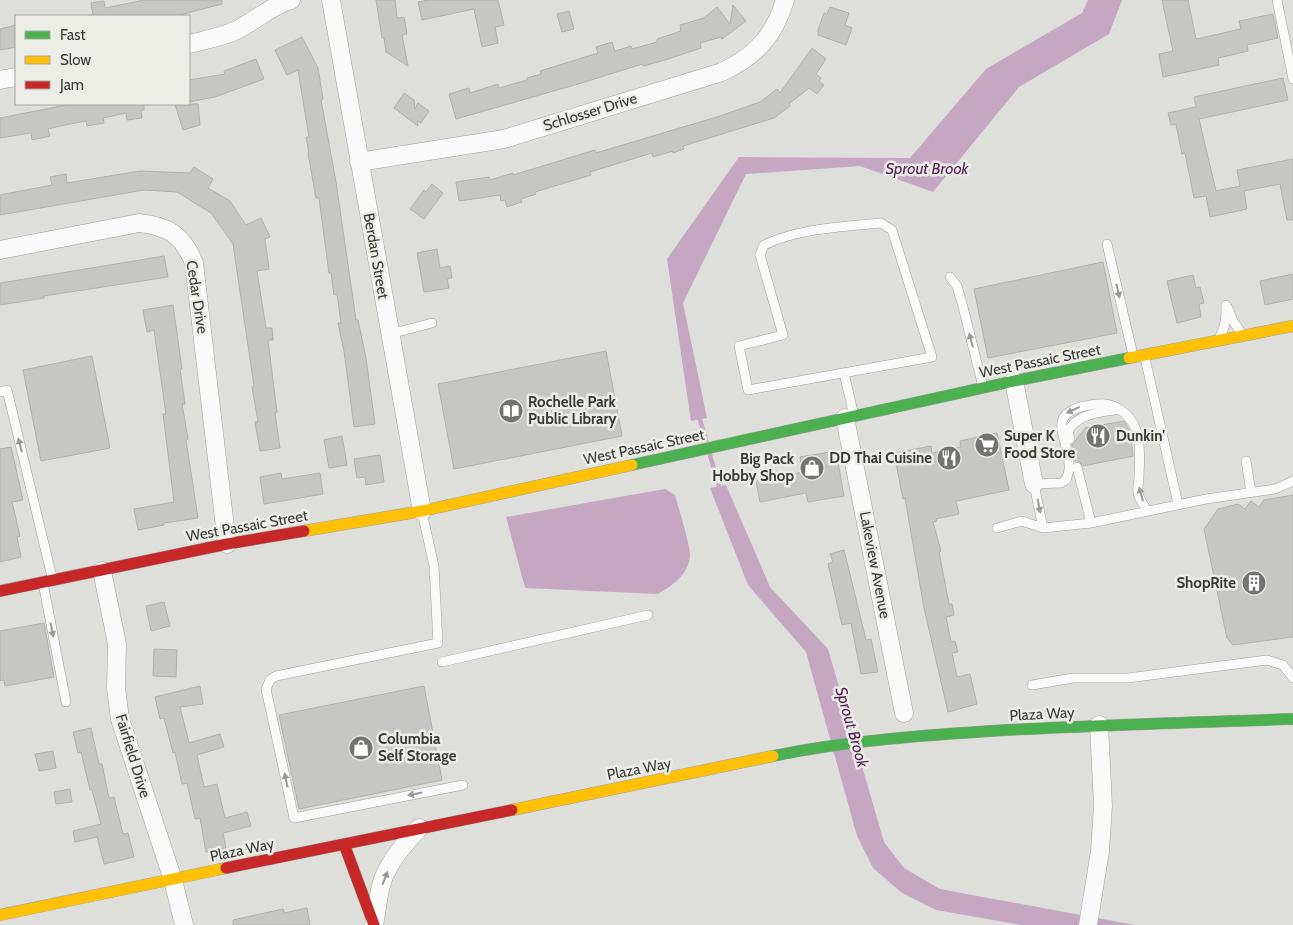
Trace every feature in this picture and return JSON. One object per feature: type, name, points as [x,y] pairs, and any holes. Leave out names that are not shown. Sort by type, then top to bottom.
[{"type":"street","points":[[190,44],[213,39],[236,30],[272,8],[291,0]]},
{"type":"street","name":"Berdan Street","points":[[331,0],[422,511]]},
{"type":"street","name":"Schlosser Drive","points":[[359,162],[504,139],[722,72],[739,64],[756,51],[770,34],[780,17],[785,0]]},
{"type":"street","points":[[0,80],[15,77]]},
{"type":"street","name":"Cedar Drive","points":[[0,250],[139,223],[154,224],[167,229],[179,238],[188,249],[194,263],[228,544]]},
{"type":"street","name":"West Passaic Street","points":[[0,591],[228,544],[422,511],[1014,380],[1293,326]]},
{"type":"street","points":[[1014,380],[1034,484]]},
{"type":"street","name":"Lakeview Avenue","points":[[849,417],[904,713]]},
{"type":"street","name":"Fairfield Drive","points":[[102,570],[117,644],[116,688],[120,719],[173,880],[184,925]]},
{"type":"street","name":"Plaza Way","points":[[0,914],[819,748],[890,738],[1098,725],[1293,719]]},
{"type":"street","points":[[1088,925],[1099,858],[1103,812],[1098,725]]},
{"type":"street","points":[[374,925],[383,880],[405,842],[419,828]]},
{"type":"street","points":[[344,844],[374,925]]},
{"type":"lane","points":[[1277,0],[1293,79]]},
{"type":"lane","points":[[880,223],[892,230],[932,357],[844,373],[748,390],[740,346],[783,335],[760,255],[764,245],[781,237],[829,227],[880,223]]},
{"type":"lane","points":[[1106,244],[1139,356],[1178,504]]},
{"type":"lane","points":[[950,277],[957,286],[983,387]]},
{"type":"lane","points":[[1214,342],[1223,332],[1226,319],[1226,305],[1233,321],[1244,336]]},
{"type":"lane","points":[[390,334],[432,323]]},
{"type":"lane","points":[[844,373],[849,417]]},
{"type":"lane","points":[[0,392],[7,390],[32,492],[48,581],[66,702]]},
{"type":"lane","points":[[1066,480],[1070,468],[1061,424],[1064,415],[1071,409],[1097,403],[1113,406],[1127,414],[1136,430],[1140,449],[1138,493],[1147,511]]},
{"type":"lane","points":[[1071,445],[1068,431],[1078,419],[1119,410]]},
{"type":"lane","points":[[1246,461],[1251,492]]},
{"type":"lane","points":[[1043,528],[1034,484],[1061,483],[1078,468],[1091,523]]},
{"type":"lane","points":[[997,528],[1022,521],[1043,528],[1091,523],[1178,504],[1275,489],[1293,481]]},
{"type":"lane","points":[[422,511],[434,566],[438,644],[276,676],[270,680],[266,689],[294,818],[463,785]]},
{"type":"lane","points":[[442,662],[648,616]]},
{"type":"lane","points":[[1032,685],[1073,678],[1128,678],[1267,660],[1283,665],[1293,678]]},
{"type":"water","name":"Sprout Brook","points":[[1088,0],[1122,0],[1109,34],[1019,87],[933,192],[860,166],[746,174],[683,303],[707,418],[691,421],[667,259],[739,157],[910,158],[986,69],[1082,13]]},
{"type":"water","points":[[726,485],[770,587],[828,649],[884,842],[904,868],[940,889],[1135,925],[1022,925],[936,910],[902,893],[873,868],[857,836],[806,652],[748,585],[710,488]]},
{"type":"water","points":[[665,489],[675,495],[690,552],[689,563],[683,574],[669,587],[658,594],[525,588],[506,517]]},
{"type":"building","points":[[144,0],[222,0],[222,4],[180,15],[93,15],[91,3],[104,1],[105,8]]},
{"type":"building","points":[[376,0],[395,0],[397,18],[404,17],[407,34],[402,35],[408,66],[386,52]]},
{"type":"building","points":[[428,0],[498,0],[504,25],[495,27],[498,43],[482,47],[474,9],[422,20],[418,2]]},
{"type":"building","points":[[1162,0],[1188,0],[1196,39],[1241,29],[1239,21],[1273,14],[1278,38],[1247,45],[1248,51],[1218,58],[1219,65],[1163,77],[1159,54],[1173,51]]},
{"type":"building","points":[[733,5],[746,21],[722,39],[721,37],[700,43],[701,48],[665,60],[643,66],[642,64],[456,119],[449,94],[469,88],[470,93],[498,84],[499,88],[527,80],[527,78],[541,74],[540,71],[598,53],[596,47],[612,42],[615,51],[631,46],[632,49],[657,42],[657,39],[681,31],[680,25],[704,18],[717,7],[730,24]]},
{"type":"building","points":[[830,7],[849,13],[845,25],[852,28],[846,45],[818,35],[824,13],[827,14]]},
{"type":"building","points":[[569,11],[574,29],[562,32],[557,14]]},
{"type":"building","points":[[15,25],[15,47],[0,50],[0,29]]},
{"type":"building","points":[[302,37],[318,68],[323,99],[321,100],[336,182],[356,320],[358,320],[366,358],[375,424],[354,427],[344,351],[338,323],[341,323],[337,294],[334,295],[331,273],[329,273],[319,198],[316,198],[308,153],[306,137],[309,137],[298,70],[287,75],[275,50]]},
{"type":"building","points":[[812,48],[826,59],[816,74],[821,78],[819,81],[824,85],[817,94],[809,88],[774,118],[683,146],[684,149],[673,153],[673,151],[653,157],[652,153],[590,172],[591,175],[535,192],[536,194],[521,199],[522,202],[507,207],[505,200],[501,201],[500,195],[459,201],[456,182],[489,177],[490,180],[513,173],[513,175],[595,150],[596,153],[760,102],[777,89],[780,93]]},
{"type":"building","points":[[256,59],[264,79],[215,97],[190,102],[190,80],[225,74],[224,71]]},
{"type":"building","points":[[1283,78],[1288,100],[1199,119],[1216,191],[1240,186],[1237,170],[1293,159],[1293,220],[1287,220],[1280,184],[1244,191],[1247,209],[1210,217],[1206,196],[1194,198],[1185,153],[1182,154],[1176,124],[1171,125],[1168,113],[1196,107],[1194,97]]},
{"type":"building","points":[[404,93],[414,100],[415,109],[418,103],[429,111],[421,123],[417,121],[418,126],[394,108]]},
{"type":"building","points":[[198,104],[200,125],[183,130],[175,105]]},
{"type":"building","points":[[66,105],[144,105],[144,110],[141,110],[142,118],[127,120],[126,113],[103,118],[104,123],[87,126],[86,121],[60,126],[48,129],[50,136],[32,140],[31,133],[0,138],[0,118]]},
{"type":"building","points":[[194,167],[213,179],[208,188],[230,201],[246,225],[261,218],[270,237],[265,239],[269,269],[257,271],[266,328],[272,328],[273,340],[268,340],[280,448],[260,451],[255,422],[258,422],[252,387],[254,386],[233,244],[211,213],[177,192],[144,190],[0,215],[0,195],[52,185],[50,177],[66,174],[67,183],[140,171],[190,173]]},
{"type":"building","points":[[432,184],[443,193],[424,219],[410,209],[424,190],[426,192]]},
{"type":"building","points":[[437,249],[440,268],[450,266],[452,278],[447,279],[449,288],[424,292],[417,253]]},
{"type":"building","points":[[164,256],[168,277],[44,296],[44,298],[0,305],[0,283]]},
{"type":"building","points":[[1103,262],[1117,333],[988,358],[974,289]]},
{"type":"building","points":[[1293,274],[1293,299],[1265,305],[1260,281]]},
{"type":"building","points":[[1193,275],[1196,288],[1200,287],[1204,303],[1199,304],[1201,317],[1177,323],[1167,281]]},
{"type":"building","points":[[173,305],[182,369],[180,369],[185,404],[182,404],[188,439],[186,440],[198,518],[164,523],[164,525],[138,530],[134,509],[174,502],[163,414],[166,414],[154,330],[147,332],[143,310]]},
{"type":"building","points":[[606,351],[622,436],[454,469],[438,384]]},
{"type":"building","points":[[92,356],[110,448],[41,461],[23,370]]},
{"type":"building","points":[[1124,421],[1130,432],[1133,456],[1083,466],[1079,461],[1075,461],[1072,445],[1085,428]]},
{"type":"building","points":[[997,433],[1009,490],[956,501],[959,514],[936,519],[937,521],[933,522],[941,551],[939,552],[949,604],[952,604],[954,615],[946,617],[951,642],[955,641],[958,652],[952,653],[957,677],[970,674],[977,704],[948,712],[924,608],[905,498],[903,499],[894,453],[931,446],[932,453],[961,447],[960,441]]},
{"type":"building","points":[[342,436],[347,465],[329,468],[324,440]]},
{"type":"building","points":[[11,447],[23,500],[12,502],[20,536],[17,537],[21,557],[0,562],[0,449]]},
{"type":"building","points":[[836,451],[844,496],[808,502],[806,493],[760,502],[756,481],[803,472],[800,457]]},
{"type":"building","points":[[380,455],[384,482],[366,485],[365,477],[357,478],[354,459]]},
{"type":"building","points":[[281,473],[282,479],[320,473],[323,494],[264,504],[260,477]]},
{"type":"building","name":"ShopRite","points":[[1293,495],[1293,637],[1233,645],[1227,638],[1204,529],[1218,509],[1238,504],[1245,509],[1251,501],[1259,507],[1264,500]]},
{"type":"building","points":[[844,550],[866,640],[871,639],[878,672],[861,674],[851,623],[842,625],[828,564],[833,562],[830,554]]},
{"type":"building","points":[[164,602],[170,626],[151,631],[146,606]]},
{"type":"building","points":[[44,623],[54,677],[5,686],[4,680],[0,681],[0,631]]},
{"type":"building","points":[[154,649],[177,650],[176,677],[153,676]]},
{"type":"building","points":[[200,686],[203,704],[180,707],[189,743],[220,734],[224,747],[197,755],[204,787],[217,784],[225,818],[247,812],[251,826],[223,833],[226,848],[206,852],[200,818],[195,819],[187,783],[182,784],[175,752],[173,753],[164,718],[160,719],[155,697]]},
{"type":"building","name":"Columbia Self Storage","points":[[424,686],[442,780],[299,809],[279,715]]},
{"type":"building","points":[[91,728],[99,764],[102,764],[109,798],[114,797],[123,834],[128,833],[134,857],[104,864],[97,837],[75,842],[73,831],[101,824],[81,752],[78,753],[73,732]]},
{"type":"building","points":[[53,751],[56,768],[39,771],[35,754]]},
{"type":"building","points":[[70,789],[72,802],[56,804],[54,792]]},
{"type":"building","points":[[307,908],[310,925],[233,925],[233,920],[283,909],[284,913]]},
{"type":"waterway","name":"Sprout Brook","points":[[700,420],[706,440]]},
{"type":"waterway","name":"Sprout Brook","points":[[710,455],[720,490]]},
{"type":"traffic: fast","points":[[632,465],[1014,381],[1129,358]]},
{"type":"traffic: fast","points":[[773,756],[860,742],[948,734],[1293,719]]},
{"type":"traffic: slow","points":[[1129,358],[1293,326]]},
{"type":"traffic: slow","points":[[304,531],[422,511],[632,465]]},
{"type":"traffic: slow","points":[[512,810],[773,756]]},
{"type":"traffic: slow","points":[[0,915],[226,868]]},
{"type":"traffic: jam","points":[[0,591],[227,544],[304,531]]},
{"type":"traffic: jam","points":[[226,868],[512,810]]},
{"type":"traffic: jam","points":[[344,844],[374,925]]},
{"type":"place","name":"Rochelle Park Public Library","points":[[511,411]]},
{"type":"place","name":"Dunkin'","points":[[1098,436]]},
{"type":"place","name":"Super K Food Store","points":[[987,445]]},
{"type":"place","name":"DD Thai Cuisine","points":[[949,458]]},
{"type":"place","name":"Big Pack Hobby Shop","points":[[812,468]]},
{"type":"place","name":"ShopRite","points":[[1254,583]]},
{"type":"place","name":"Columbia Self Storage","points":[[361,748]]}]
